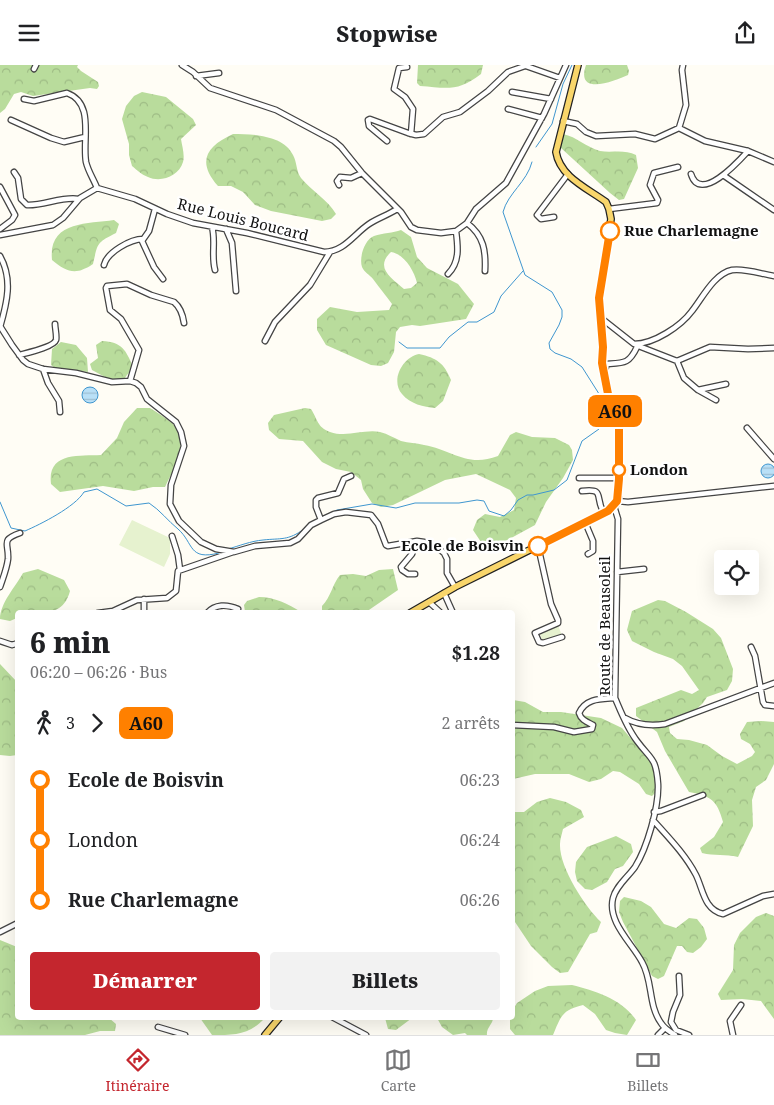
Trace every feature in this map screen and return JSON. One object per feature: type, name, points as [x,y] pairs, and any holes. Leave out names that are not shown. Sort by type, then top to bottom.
[{"type":"main road","points":[[415,610],[455,587],[604,513],[616,504],[619,479],[618,420],[608,394],[604,373],[600,317],[600,288],[612,219],[606,202],[568,175],[557,159],[556,152],[578,65]]},
{"type":"main road","points":[[265,1035],[278,1020]]},
{"type":"street","points":[[182,65],[210,88],[276,110],[334,141],[397,209],[410,226],[414,229],[441,233],[456,231],[467,223],[476,209],[506,183],[542,118],[566,65]]},
{"type":"street","points":[[563,121],[577,124],[586,132],[596,136],[635,134],[655,139],[679,128],[686,105],[683,65]]},
{"type":"street","points":[[388,141],[369,125],[370,119],[416,135],[424,134],[443,117],[460,112],[467,107],[494,86],[508,72],[524,66],[544,71],[560,78]]},
{"type":"street","points":[[408,67],[399,67],[394,87],[396,91],[406,97],[413,109],[411,133]]},
{"type":"street","points":[[196,76],[219,73]]},
{"type":"street","points":[[512,92],[551,99]]},
{"type":"street","points":[[0,235],[53,225],[63,218],[78,199],[97,188],[86,162],[84,111],[78,101],[67,93],[34,101],[24,99]]},
{"type":"street","points":[[508,109],[542,118]]},
{"type":"street","points":[[11,119],[51,138],[64,142],[85,137]]},
{"type":"street","points":[[679,128],[714,144],[728,145],[774,162]]},
{"type":"street","points":[[691,174],[695,182],[701,185],[708,184],[723,175],[748,151]]},
{"type":"street","points":[[610,209],[657,203],[658,200],[650,185],[654,173],[678,167]]},
{"type":"street","points":[[14,172],[18,178],[21,199],[27,205],[57,202],[73,198],[78,199]]},
{"type":"street","points":[[339,185],[340,177],[351,178],[362,173]]},
{"type":"street","points":[[554,217],[541,219],[537,215],[568,175]]},
{"type":"street","points":[[723,175],[774,210]]},
{"type":"street","points":[[0,187],[15,215],[12,221],[0,229]]},
{"type":"street","name":"Rue Louis Boucard","points":[[97,188],[135,199],[155,209],[193,223],[226,229],[315,251],[330,252]]},
{"type":"street","points":[[155,209],[149,231],[143,239],[143,244],[162,279]]},
{"type":"street","points":[[265,341],[275,322],[310,285],[330,252],[348,243],[372,222],[397,209]]},
{"type":"street","points":[[467,223],[476,230],[484,248],[485,271]]},
{"type":"street","points":[[212,227],[214,235],[212,259],[215,270]]},
{"type":"street","points":[[226,229],[232,243],[236,291]]},
{"type":"street","points":[[448,274],[455,266],[456,261],[458,246],[456,231]]},
{"type":"street","points":[[104,265],[105,260],[116,250],[137,239],[143,239]]},
{"type":"street","points":[[0,256],[7,273],[8,284],[6,308],[0,327],[19,355],[28,364],[43,369],[76,373],[112,382],[130,381],[141,387],[147,399],[176,423],[181,432],[184,446],[170,493],[172,510],[179,521],[201,542],[216,549],[234,551]]},
{"type":"street","points":[[636,346],[654,341],[680,322],[693,310],[709,287],[729,271],[740,270],[774,276]]},
{"type":"street","points":[[130,381],[139,350],[120,319],[110,310],[107,285],[129,284],[149,294],[174,302],[182,314],[184,323]]},
{"type":"street","points":[[600,317],[636,346],[677,361],[710,347],[774,348]]},
{"type":"street","points":[[19,355],[48,347],[55,342],[54,324]]},
{"type":"street","points":[[604,373],[607,364],[623,363],[630,360],[636,346]]},
{"type":"street","points":[[677,361],[684,378],[698,390],[716,400]]},
{"type":"street","points":[[43,369],[48,383],[59,401],[60,412]]},
{"type":"street","points":[[698,390],[726,384]]},
{"type":"street","points":[[747,428],[774,459]]},
{"type":"street","points":[[321,520],[316,507],[316,500],[338,493],[344,479],[351,476]]},
{"type":"street","points":[[579,478],[619,479]]},
{"type":"street","points":[[616,504],[774,486]]},
{"type":"street","points":[[582,491],[592,489],[597,491],[599,505],[604,513]]},
{"type":"street","name":"Route de Beausoleil","points":[[616,504],[618,519],[615,698],[637,742],[649,753],[655,763],[658,792],[652,820],[640,857],[633,870],[618,888],[612,906],[615,919],[646,970],[652,1003],[658,1017],[665,1028],[675,1035]]},
{"type":"street","points":[[115,610],[137,600],[160,599],[172,596],[176,591],[176,573],[180,570],[234,551],[255,546],[290,543],[298,539],[311,525],[346,512],[366,513],[373,518],[378,524],[386,545],[390,546],[417,541],[438,548],[444,553],[447,573],[455,587]]},
{"type":"street","points":[[585,522],[593,541],[593,551],[588,554]]},
{"type":"street","points":[[0,587],[8,559],[3,544],[4,540],[9,536],[20,533]]},
{"type":"street","points":[[172,536],[180,570]]},
{"type":"street","points":[[415,574],[408,574],[401,567],[412,554],[417,541]]},
{"type":"street","points":[[538,546],[558,623],[535,633],[539,642],[543,643],[562,637]]},
{"type":"street","points":[[617,572],[644,569]]},
{"type":"street","points":[[444,593],[452,610]]},
{"type":"street","points":[[144,599],[144,610]]},
{"type":"street","points":[[429,601],[438,610]]},
{"type":"street","points":[[210,610],[214,607],[230,606],[238,609]]},
{"type":"street","points":[[0,641],[12,645],[15,644]]},
{"type":"street","points":[[751,647],[755,656],[764,704],[774,706]]},
{"type":"street","points":[[623,717],[640,724],[654,726],[665,724],[774,683]]},
{"type":"street","points":[[515,725],[550,726],[574,732],[592,729],[593,725],[585,721],[579,713],[582,708],[596,699],[615,698]]},
{"type":"street","points":[[654,812],[703,795]]},
{"type":"street","points":[[652,820],[688,862],[702,887],[705,898],[714,911],[723,914],[774,894]]},
{"type":"street","points":[[0,932],[15,924]]},
{"type":"street","points":[[679,976],[680,995],[671,1022],[676,1030],[689,1035]]},
{"type":"street","points":[[733,1035],[730,1021],[741,1005]]},
{"type":"street","points":[[338,1020],[366,1035]]},
{"type":"street","points":[[158,1027],[185,1035]]},
{"type":"street","points":[[658,1035],[665,1028]]},
{"type":"green space","points":[[0,65],[78,65],[77,67],[81,71],[98,82],[99,86],[97,89],[90,88],[33,96],[21,92],[14,94],[5,109],[0,113]]},
{"type":"green space","points":[[418,65],[483,65],[481,74],[473,80],[452,88],[445,88],[420,86],[417,83]]},
{"type":"green space","points":[[586,65],[627,65],[629,71],[628,75],[606,83],[591,84],[586,81],[584,75]]},
{"type":"green space","points":[[142,92],[166,97],[193,119],[196,125],[181,139],[184,156],[181,167],[174,174],[164,179],[153,179],[142,174],[132,166],[129,155],[129,144],[122,119],[126,106],[134,96]]},
{"type":"green space","points":[[233,134],[267,137],[289,148],[301,178],[329,204],[336,214],[331,219],[322,221],[271,211],[255,205],[243,192],[231,186],[218,186],[207,169],[208,155],[211,149]]},
{"type":"green space","points":[[563,134],[600,151],[632,153],[636,155],[638,168],[624,199],[619,200],[610,193],[559,146]]},
{"type":"green space","points":[[114,220],[119,224],[116,233],[99,244],[93,264],[87,268],[77,271],[67,270],[52,260],[52,247],[56,238],[63,231],[81,224]]},
{"type":"green space","points":[[401,230],[411,237],[417,257],[427,268],[458,284],[474,304],[466,319],[400,327],[396,332],[394,352],[388,363],[381,366],[371,365],[326,345],[317,330],[317,319],[330,307],[357,312],[389,310],[392,304],[363,269],[361,259],[365,245],[370,238]],"holes":[[[391,252],[396,253],[408,263],[414,273],[417,283],[411,288],[404,289],[390,277],[384,268],[386,258]]]},
{"type":"green space","points":[[102,341],[119,345],[128,356],[133,367],[124,379],[112,379],[92,370],[90,364],[98,358],[96,345]]},
{"type":"green space","points":[[61,342],[76,345],[87,358],[88,372],[55,368],[51,365],[52,349]]},
{"type":"green space","points":[[419,354],[431,357],[443,365],[451,380],[443,401],[435,408],[413,403],[402,394],[397,382],[403,364]]},
{"type":"green space","points":[[137,408],[150,408],[173,424],[178,431],[180,439],[179,456],[165,487],[153,487],[134,491],[103,486],[60,492],[51,484],[51,474],[54,466],[59,461],[74,456],[101,455],[117,438],[124,422]]},
{"type":"green space","points":[[305,408],[311,409],[318,423],[323,428],[336,434],[380,432],[401,441],[434,447],[460,457],[477,460],[498,456],[510,435],[516,432],[532,437],[555,438],[569,445],[572,450],[573,460],[546,502],[535,525],[487,551],[473,530],[477,520],[485,514],[500,517],[514,510],[516,498],[510,490],[476,474],[445,480],[393,505],[381,507],[372,503],[363,489],[361,480],[351,472],[336,469],[322,462],[303,441],[279,439],[269,430],[268,423],[274,415]]},
{"type":"green space","points":[[132,520],[170,538],[170,554],[164,567],[119,545]]},
{"type":"green space","points":[[38,569],[64,580],[70,591],[67,600],[56,610],[15,610],[15,619],[10,621],[0,619],[5,601],[23,573]]},
{"type":"green space","points":[[393,569],[398,590],[369,610],[322,610],[322,606],[340,575],[366,576],[379,570]]},
{"type":"green space","points":[[259,597],[270,598],[281,601],[298,610],[245,610],[244,605],[247,601]]},
{"type":"green space","points":[[658,600],[665,601],[686,612],[713,629],[721,638],[733,669],[732,681],[727,690],[707,697],[684,721],[669,727],[670,733],[677,739],[707,745],[737,764],[752,756],[755,752],[750,744],[741,739],[740,734],[747,722],[774,722],[774,764],[766,780],[756,787],[752,800],[753,826],[738,857],[702,853],[700,848],[714,837],[723,822],[718,809],[708,797],[689,792],[665,751],[657,732],[636,716],[636,708],[681,690],[692,694],[699,690],[682,666],[673,659],[632,641],[627,630],[632,611]]},
{"type":"green space","points":[[558,625],[562,636],[543,642],[539,632]]},
{"type":"green space","points":[[0,664],[15,680],[15,755],[0,755]]},
{"type":"green space","points":[[515,700],[525,702],[543,712],[561,712],[601,718],[622,728],[652,760],[655,793],[652,796],[646,794],[639,784],[620,772],[613,771],[601,779],[589,782],[569,774],[535,774],[515,779]]},
{"type":"green space","points":[[550,798],[566,802],[581,810],[584,817],[563,829],[560,842],[561,853],[568,875],[574,886],[601,922],[597,932],[590,934],[568,972],[560,973],[552,967],[531,946],[515,922],[515,812],[524,812],[537,802]]},
{"type":"green space","points":[[616,836],[631,844],[633,852],[623,866],[615,869],[607,882],[592,890],[585,889],[577,881],[575,872],[576,862],[587,847]]},
{"type":"green space","points":[[624,897],[641,901],[651,907],[664,924],[676,928],[689,918],[697,919],[704,928],[707,939],[693,953],[687,952],[682,946],[677,946],[664,976],[658,979],[652,976],[619,912],[620,901]]},
{"type":"green space","points":[[766,913],[774,916],[774,1019],[761,1001],[742,999],[721,1000],[718,994],[733,970],[734,945],[740,933],[756,917]]},
{"type":"green space","points":[[0,940],[15,946],[15,1020],[111,1020],[116,1024],[115,1031],[100,1031],[85,1035],[0,1035]]},
{"type":"green space","points":[[572,985],[590,990],[616,1001],[636,1020],[627,1035],[615,1033],[606,1030],[595,1014],[583,1005],[571,1009],[563,1015],[553,1035],[515,1035],[510,1029],[510,1020],[515,1020],[515,1006],[517,1003],[535,991],[548,986]]},
{"type":"green space","points":[[201,1020],[263,1020],[253,1028],[241,1033],[212,1035]]},
{"type":"green space","points":[[386,1020],[409,1020],[396,1030],[388,1029]]},
{"type":"green space","points":[[438,1020],[492,1020],[487,1035],[467,1035],[465,1033],[453,1035],[442,1027]]},
{"type":"water","points":[[87,387],[93,387],[98,392],[96,401],[87,403],[82,398],[82,392]]},
{"type":"water","points":[[765,464],[771,464],[775,471],[771,478],[765,478],[761,474],[761,468]]},
{"type":"waterway","points":[[536,147],[552,124],[563,84],[572,65]]},
{"type":"waterway","points":[[532,162],[526,176],[505,205],[503,212],[525,275],[552,292],[562,310],[559,325],[549,343],[550,349],[571,359],[582,367],[601,397]]},
{"type":"waterway","points":[[399,342],[407,348],[440,348],[449,337],[468,322],[477,322],[494,312],[501,296],[523,271]]},
{"type":"waterway","points":[[322,517],[337,510],[372,504],[396,508],[415,503],[459,503],[477,500],[484,501],[489,511],[504,516],[518,500],[527,495],[554,490],[567,480],[582,441],[599,429],[603,401]]},
{"type":"waterway","points":[[0,502],[11,528],[25,531],[66,509],[80,498],[84,492],[97,489],[126,506],[149,503],[183,534],[197,553],[202,555],[219,553]]},
{"type":"waterway","points":[[228,549],[254,541],[289,537],[304,529]]},
{"type":"bus line","name":"A60","points":[[538,546],[608,511],[616,504],[619,495],[619,425],[608,394],[602,363],[603,347],[599,298],[610,231]]},
{"type":"place","name":"Rue Charlemagne","points":[[610,231]]},
{"type":"place","name":"London","points":[[619,470]]},
{"type":"place","name":"Ecole de Boisvin","points":[[538,546]]}]
